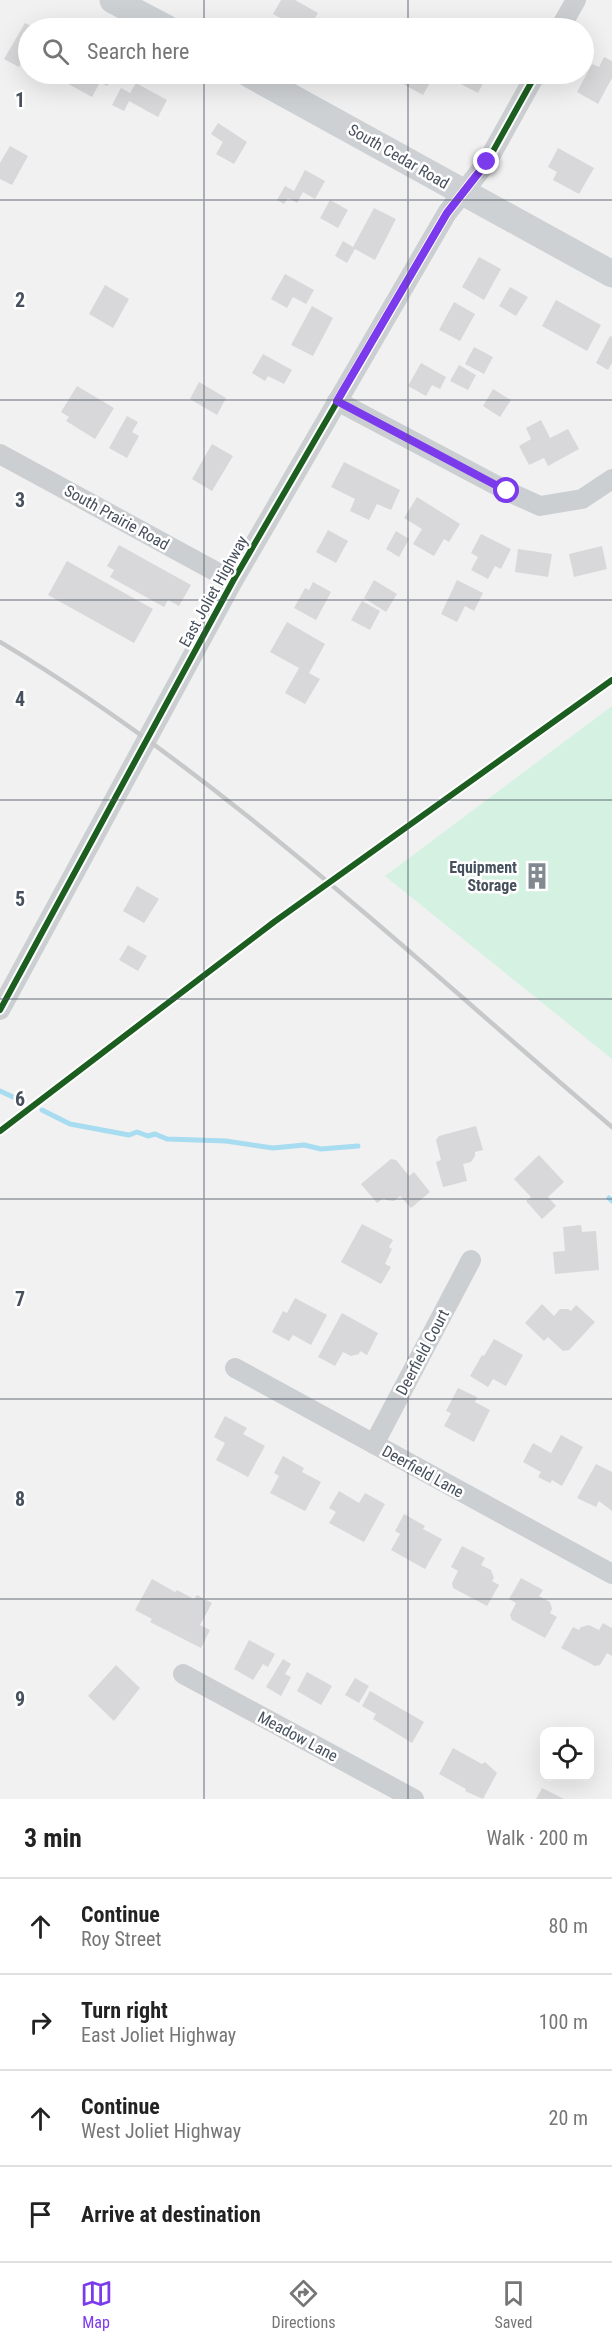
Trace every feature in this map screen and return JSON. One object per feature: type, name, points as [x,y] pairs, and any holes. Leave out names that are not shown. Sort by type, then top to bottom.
[{"type":"main road","points":[[113,0],[147,18]]},
{"type":"main road","name":"South Cedar Road","points":[[267,84],[612,274]]},
{"type":"street","points":[[566,18],[576,0]]},
{"type":"street","name":"East Joliet Highway","points":[[3,997],[233,581],[447,213],[487,162],[530,84]]},
{"type":"street","points":[[337,401],[507,491],[540,506],[582,499],[612,479]]},
{"type":"street","name":"South Prairie Road","points":[[0,454],[233,581]]},
{"type":"street","name":"Deerfield Court","points":[[374,1444],[471,1260]]},
{"type":"street","name":"Deerfield Lane","points":[[235,1368],[612,1574]]},
{"type":"street","name":"Meadow Lane","points":[[183,1674],[414,1799]]},
{"type":"green space","points":[[612,706],[612,1059],[385,876]]},
{"type":"building","points":[[281,0],[295,0],[318,13],[315,18],[280,18],[273,14]]},
{"type":"building","points":[[18,35],[18,66],[4,59]]},
{"type":"building","points":[[604,57],[612,61],[612,78],[598,104],[577,92],[581,84],[594,84],[594,65],[599,67]]},
{"type":"building","points":[[68,84],[99,84],[92,97]]},
{"type":"building","points":[[135,84],[138,84],[167,100],[158,117],[129,101],[124,111],[112,105],[121,88],[130,93]]},
{"type":"building","points":[[403,84],[429,84],[423,95]]},
{"type":"building","points":[[461,84],[483,84],[478,93]]},
{"type":"building","points":[[218,123],[247,142],[234,164],[216,154],[223,142],[211,134]]},
{"type":"building","points":[[10,146],[28,156],[12,185],[0,179],[0,163]]},
{"type":"building","points":[[558,148],[594,168],[579,194],[553,180],[557,172],[548,167]]},
{"type":"building","points":[[305,170],[325,181],[315,199],[303,192],[297,203],[288,198],[284,204],[277,200],[285,186],[294,191]]},
{"type":"building","points":[[330,200],[348,210],[338,228],[320,218]]},
{"type":"building","points":[[374,208],[396,219],[375,260],[355,249],[347,263],[335,256],[343,241],[353,247]]},
{"type":"building","points":[[479,257],[501,269],[484,300],[462,287]]},
{"type":"building","points":[[285,274],[314,290],[306,304],[293,297],[287,308],[271,299]]},
{"type":"building","points":[[105,285],[129,299],[113,328],[89,314]]},
{"type":"building","points":[[510,287],[528,297],[516,316],[499,306]]},
{"type":"building","points":[[556,300],[601,325],[587,351],[542,326]]},
{"type":"building","points":[[454,302],[475,314],[460,341],[439,330]]},
{"type":"building","points":[[312,306],[333,318],[313,356],[291,345]]},
{"type":"building","points":[[610,336],[612,337],[612,363],[608,370],[596,363]]},
{"type":"building","points":[[474,347],[493,357],[484,374],[465,364]]},
{"type":"building","points":[[263,354],[292,370],[284,384],[268,376],[265,381],[252,373]]},
{"type":"building","points":[[421,363],[446,377],[440,389],[432,385],[426,396],[408,386]]},
{"type":"building","points":[[459,365],[476,375],[468,390],[450,381]]},
{"type":"building","points":[[199,382],[226,398],[217,415],[190,399]]},
{"type":"building","points":[[77,386],[114,408],[95,439],[66,421],[69,417],[61,412]]},
{"type":"building","points":[[493,389],[511,400],[500,417],[483,406]]},
{"type":"building","points":[[127,416],[138,422],[132,432],[139,436],[127,458],[109,448]]},
{"type":"building","points":[[541,420],[550,438],[568,429],[579,449],[548,466],[544,458],[529,465],[519,446],[531,439],[526,428]]},
{"type":"building","points":[[212,444],[233,456],[212,491],[192,479]]},
{"type":"building","points":[[344,462],[400,490],[391,510],[377,504],[369,520],[350,511],[355,499],[331,487]]},
{"type":"building","points":[[417,497],[460,524],[449,542],[444,539],[434,556],[413,544],[422,529],[404,518]]},
{"type":"building","points":[[328,530],[348,541],[336,563],[316,552]]},
{"type":"building","points":[[396,531],[409,539],[399,557],[386,549]]},
{"type":"building","points":[[481,534],[511,549],[501,569],[495,566],[488,579],[471,570],[478,557],[471,553]]},
{"type":"building","points":[[119,545],[191,585],[179,606],[168,600],[164,607],[110,577],[114,570],[107,566]]},
{"type":"building","points":[[602,546],[607,569],[574,577],[569,554]]},
{"type":"building","points":[[518,549],[552,554],[548,577],[515,572]]},
{"type":"building","points":[[67,561],[153,609],[134,643],[48,595]]},
{"type":"building","points":[[374,580],[397,594],[386,612],[364,598]]},
{"type":"building","points":[[457,580],[483,593],[474,611],[465,606],[457,622],[441,614]]},
{"type":"building","points":[[313,582],[331,592],[316,620],[294,608],[305,588],[309,590]]},
{"type":"building","points":[[362,601],[380,611],[370,630],[351,620]]},
{"type":"building","points":[[287,622],[325,644],[309,673],[320,679],[305,704],[285,693],[299,668],[270,652]]},
{"type":"building","name":"Equipment Storage","points":[[538,861],[545,888],[537,891],[528,863]]},
{"type":"building","points":[[137,886],[159,899],[144,923],[123,911]]},
{"type":"building","points":[[128,945],[147,956],[138,971],[119,960]]},
{"type":"building","points":[[476,1126],[483,1150],[475,1152],[471,1162],[463,1164],[467,1181],[443,1187],[436,1162],[441,1160],[436,1140],[439,1136]]},
{"type":"building","points":[[539,1155],[564,1182],[548,1197],[556,1206],[542,1219],[526,1201],[531,1197],[514,1179]]},
{"type":"building","points":[[391,1159],[396,1160],[409,1176],[414,1172],[430,1192],[411,1208],[400,1196],[394,1201],[384,1198],[377,1203],[361,1184]]},
{"type":"building","points":[[362,1224],[393,1240],[389,1247],[392,1249],[385,1264],[391,1267],[381,1284],[341,1262]]},
{"type":"building","points":[[581,1225],[582,1232],[596,1231],[599,1270],[555,1274],[553,1252],[565,1251],[563,1227]]},
{"type":"building","points":[[295,1298],[327,1315],[311,1345],[293,1335],[289,1341],[272,1332],[283,1311],[287,1313]]},
{"type":"building","points":[[542,1304],[554,1316],[560,1309],[571,1311],[576,1305],[595,1322],[569,1350],[563,1351],[548,1337],[544,1341],[525,1323]]},
{"type":"building","points":[[342,1313],[378,1333],[367,1355],[360,1351],[359,1354],[351,1356],[343,1352],[335,1366],[318,1357]]},
{"type":"building","points":[[494,1339],[523,1355],[506,1386],[493,1379],[488,1387],[470,1376]]},
{"type":"building","points":[[458,1388],[477,1397],[475,1402],[490,1410],[474,1442],[444,1426],[451,1413],[446,1411]]},
{"type":"building","points":[[225,1416],[247,1428],[243,1434],[265,1446],[248,1477],[216,1460],[225,1443],[214,1437]]},
{"type":"building","points":[[561,1435],[583,1447],[562,1486],[552,1480],[550,1483],[538,1477],[541,1472],[523,1462],[533,1443],[551,1453]]},
{"type":"building","points":[[283,1456],[304,1468],[302,1472],[321,1482],[305,1511],[270,1493],[279,1476],[274,1473]]},
{"type":"building","points":[[596,1464],[612,1472],[612,1511],[599,1501],[596,1507],[577,1498]]},
{"type":"building","points":[[339,1491],[359,1503],[365,1493],[385,1504],[364,1542],[329,1523],[336,1512],[329,1508]]},
{"type":"building","points":[[404,1514],[425,1526],[423,1529],[442,1539],[425,1569],[391,1550],[400,1534],[395,1531]]},
{"type":"building","points":[[462,1546],[485,1558],[481,1565],[491,1570],[494,1578],[492,1581],[499,1585],[487,1606],[453,1588],[452,1583],[458,1571],[451,1567]]},
{"type":"building","points":[[521,1578],[543,1590],[539,1596],[550,1602],[552,1609],[550,1613],[557,1617],[545,1638],[512,1620],[510,1615],[516,1603],[509,1599]]},
{"type":"building","points":[[152,1579],[175,1592],[177,1590],[194,1599],[197,1595],[212,1603],[200,1625],[210,1630],[201,1648],[150,1622],[152,1619],[135,1610]]},
{"type":"building","points":[[603,1623],[612,1628],[612,1656],[607,1653],[600,1665],[595,1666],[561,1648],[573,1627],[579,1630],[589,1625],[599,1630]]},
{"type":"building","points":[[249,1640],[275,1654],[268,1667],[263,1664],[253,1680],[234,1669]]},
{"type":"building","points":[[283,1659],[291,1664],[285,1674],[291,1677],[281,1696],[266,1687]]},
{"type":"building","points":[[116,1665],[140,1688],[114,1721],[88,1696]]},
{"type":"building","points":[[307,1672],[332,1686],[321,1705],[297,1691]]},
{"type":"building","points":[[355,1678],[369,1686],[359,1703],[345,1695]]},
{"type":"building","points":[[370,1691],[424,1722],[412,1743],[373,1719],[376,1714],[362,1706]]},
{"type":"building","points":[[453,1748],[482,1764],[485,1762],[497,1773],[483,1799],[465,1791],[466,1789],[439,1774]]},
{"type":"building","points":[[542,1788],[564,1799],[536,1799]]},
{"type":"waterway","points":[[0,1091],[24,1102]]},
{"type":"waterway","points":[[42,1110],[70,1124],[129,1135],[137,1132],[148,1136],[155,1134],[167,1139],[226,1141],[273,1148],[304,1145],[321,1149],[358,1146]]},
{"type":"waterway","points":[[609,1198],[612,1201]]},
{"type":"railway","points":[[0,642],[82,694],[240,810],[390,935],[612,1127]]},
{"type":"cycle path","points":[[0,1010],[233,581],[447,213],[487,162],[530,84]]},
{"type":"cycle path","points":[[0,1131],[274,922],[612,680]]},
{"type":"place","name":"Equipment Storage","points":[[537,876]]},
{"type":"route","points":[[487,162],[447,213],[337,401],[507,491]]}]
